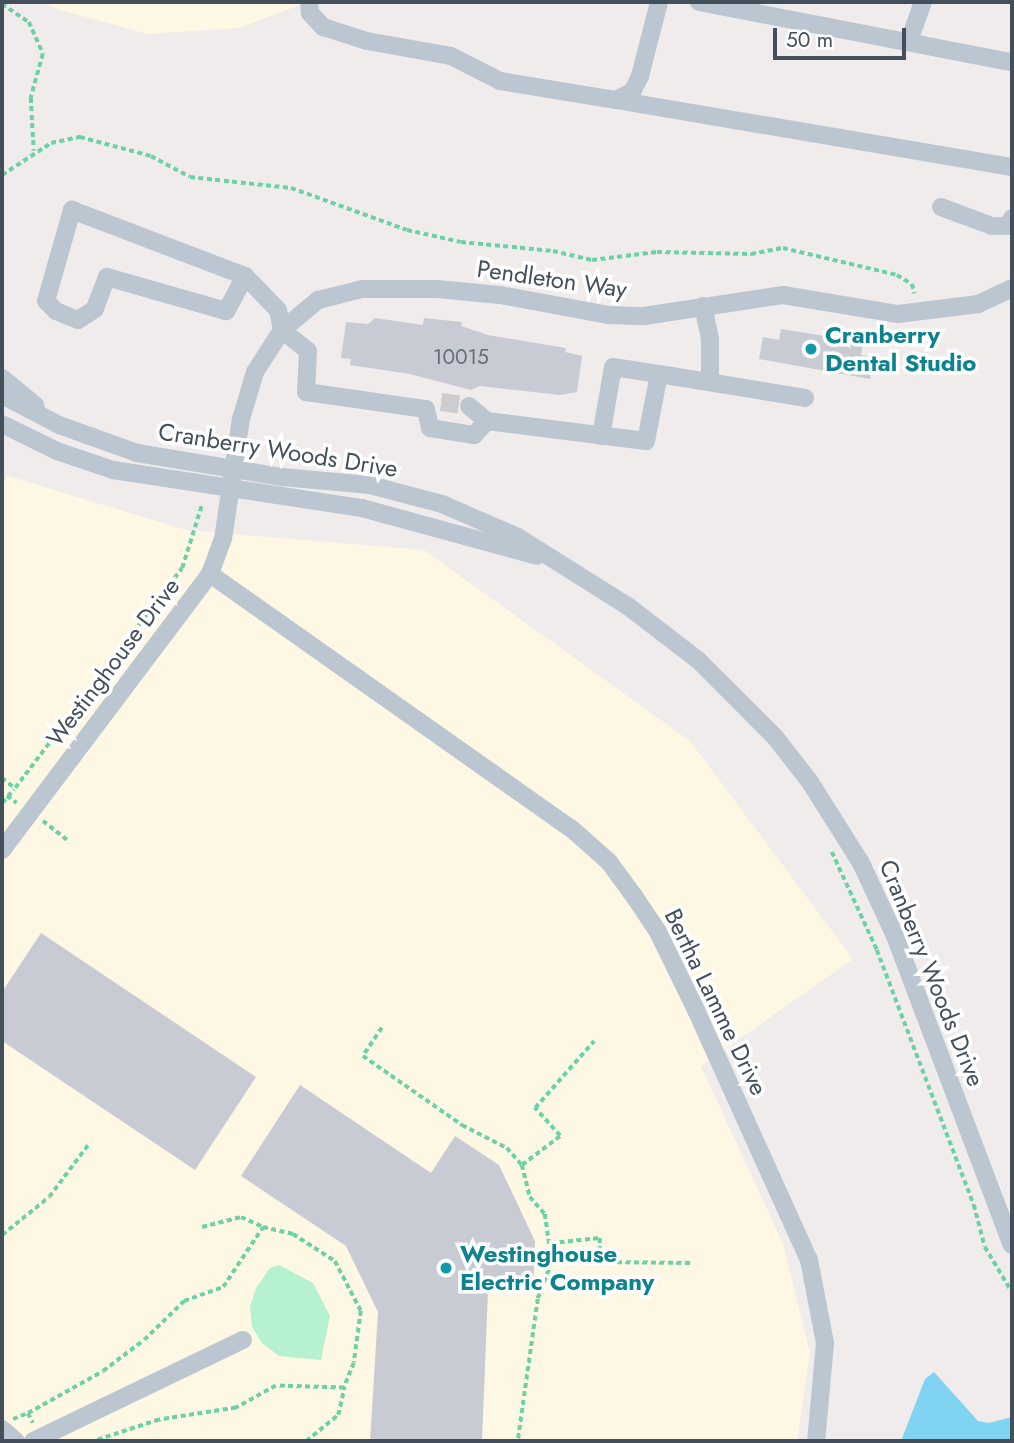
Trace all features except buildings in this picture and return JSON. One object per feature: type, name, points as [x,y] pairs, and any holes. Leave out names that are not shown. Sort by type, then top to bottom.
[{"type":"street","points":[[309,2],[310,13],[323,27],[356,38],[451,56],[500,82],[1012,167]]},
{"type":"street","points":[[616,100],[632,92],[640,76],[659,2]]},
{"type":"street","points":[[699,2],[1012,62]]},
{"type":"street","points":[[909,41],[923,2]]},
{"type":"street","points":[[941,207],[992,226],[1008,226],[1012,218]]},
{"type":"street","points":[[245,276],[226,311],[107,277],[94,309],[78,320],[56,312],[46,301],[72,210],[245,276],[278,310],[282,330],[307,351],[306,392],[433,405],[430,428],[474,435],[486,421]]},
{"type":"street","name":"Pendleton Way","points":[[232,470],[255,372],[282,330],[318,300],[362,289],[500,295],[609,315],[644,316],[783,295],[919,313],[978,304],[1012,288]]},
{"type":"street","points":[[704,306],[710,340],[710,380]]},
{"type":"street","points":[[601,436],[613,367],[710,380],[805,398]]},
{"type":"street","points":[[469,406],[486,421],[646,441],[659,374]]},
{"type":"street","points":[[2,378],[59,425]]},
{"type":"street","name":"Cranberry Woods Drive","points":[[2,395],[59,425],[137,453],[232,470],[370,485],[411,495],[491,524],[629,607],[699,661],[775,737],[810,782],[862,863],[882,906],[1012,1245]]},
{"type":"street","name":"Cranberry Woods Drive","points":[[2,424],[93,465],[386,513],[544,558]]},
{"type":"street","name":"Westinghouse Drive","points":[[2,850],[210,574],[223,539],[232,470]]},
{"type":"street","name":"Bertha Lamme Drive","points":[[210,574],[572,829],[609,862],[634,896],[658,932],[696,1010],[793,1215],[809,1260],[825,1343],[816,1441]]},
{"type":"street","points":[[36,1440],[243,1340]]},
{"type":"street","points":[[2,1429],[16,1441]]},
{"type":"path","points":[[2,4],[29,22],[43,54],[31,98],[34,151]]},
{"type":"path","points":[[2,174],[34,151],[80,137],[111,142],[190,177],[291,188],[328,198],[407,230],[592,260],[657,252],[751,254],[783,248],[809,252],[897,275],[912,284],[919,313]]},
{"type":"path","points":[[2,803],[183,568],[202,504]]},
{"type":"path","points":[[2,778],[15,788]]},
{"type":"path","points":[[829,842],[896,1000],[970,1195],[985,1247],[1012,1293]]},
{"type":"path","points":[[382,1028],[363,1056],[462,1125],[507,1148],[522,1165],[530,1196],[545,1214],[552,1262],[538,1299],[518,1441]]},
{"type":"path","points":[[522,1165],[560,1136],[535,1108],[594,1041]]},
{"type":"path","points":[[2,1235],[49,1197],[88,1144]]},
{"type":"path","points":[[202,1227],[241,1217],[263,1227]]},
{"type":"path","points":[[551,1244],[600,1238],[600,1262],[692,1263]]},
{"type":"path","points":[[306,1441],[338,1415],[344,1388]]},
{"type":"path","points":[[2,1418],[9,1420],[28,1413],[36,1440]]},
{"type":"shaded area","points":[[43,2],[308,2],[239,28],[148,34],[60,10]]},
{"type":"shaded area","points":[[8,476],[186,530],[424,550],[690,741],[853,959],[701,1066],[783,1244],[810,1353],[797,1441],[2,1441],[2,484]]},
{"type":"green space","points":[[279,1265],[313,1283],[330,1316],[321,1360],[279,1356],[262,1343],[252,1327],[250,1307],[256,1288],[270,1268]]},
{"type":"water","points":[[934,1372],[978,1421],[989,1423],[1012,1417],[1012,1441],[901,1441],[925,1379]]},
{"type":"tunnel","points":[[441,402],[469,406]]},
{"type":"place","name":"Cranberry Dental Studio","points":[[811,349]]},
{"type":"place","name":"Westinghouse Electric Company","points":[[446,1268]]}]
